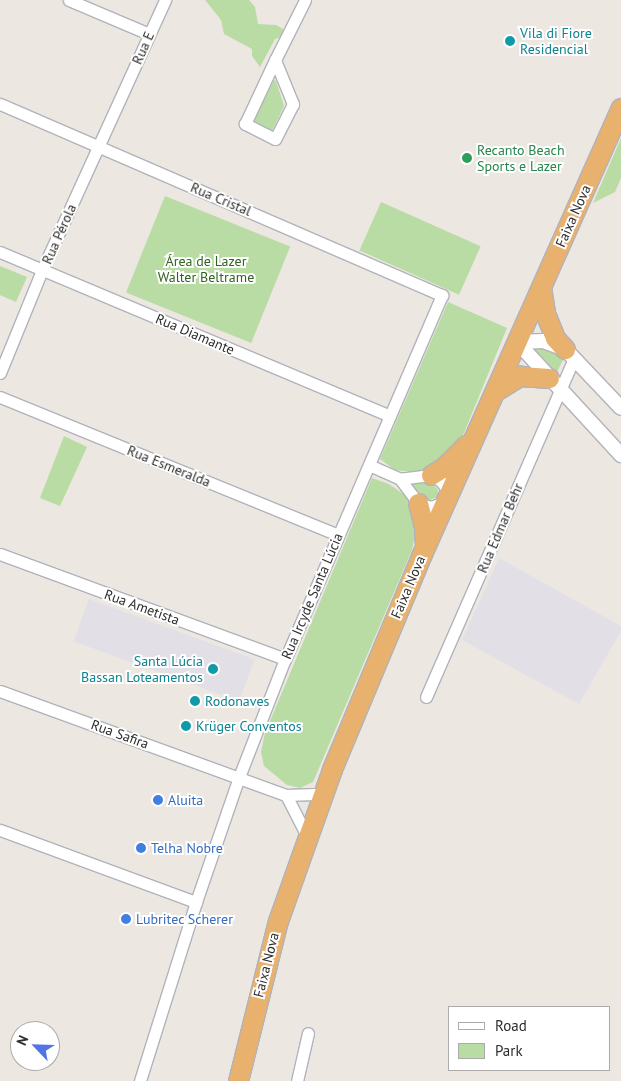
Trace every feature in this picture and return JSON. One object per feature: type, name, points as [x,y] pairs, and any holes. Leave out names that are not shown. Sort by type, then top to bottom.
[{"type":"highway","name":"Faixa Nova","points":[[238,1081],[278,921],[322,794],[425,547],[621,108]]},
{"type":"highway","points":[[541,287],[545,313],[555,338],[570,354]]},
{"type":"highway","points":[[494,392],[520,376],[554,384]]},
{"type":"highway","points":[[431,475],[455,457],[475,435]]},
{"type":"highway","points":[[418,504],[424,526],[425,547]]},
{"type":"street","points":[[69,0],[150,34]]},
{"type":"street","name":"Rua E","points":[[121,96],[165,0]]},
{"type":"street","points":[[275,60],[292,104],[275,139],[245,124],[275,60],[305,0]]},
{"type":"street","name":"Rua Pérola","points":[[0,373],[42,270],[121,96]]},
{"type":"street","name":"Rua Cristal","points":[[0,104],[442,295]]},
{"type":"street","name":"Rua Diamante","points":[[0,252],[390,416]]},
{"type":"street","name":"Rua Ircyde Santa Lúcia","points":[[140,1081],[196,902],[239,777],[285,660],[442,295]]},
{"type":"street","points":[[517,342],[543,341],[570,354],[621,408]]},
{"type":"street","points":[[517,342],[621,455]]},
{"type":"street","name":"Rua Edmar Behr","points":[[426,697],[554,384],[570,354]]},
{"type":"street","name":"Rua Esmeralda","points":[[0,397],[338,535]]},
{"type":"street","points":[[369,465],[400,479],[418,504],[430,507],[447,499],[446,488],[441,481],[431,475],[400,479]]},
{"type":"street","name":"Rua Ametista","points":[[0,554],[285,660]]},
{"type":"street","name":"Rua Safira","points":[[0,691],[286,795]]},
{"type":"street","points":[[306,836],[286,795],[322,794]]},
{"type":"street","points":[[0,830],[196,902]]},
{"type":"street","points":[[298,1081],[308,1033]]},
{"type":"shaded area","points":[[499,558],[621,626],[621,631],[579,704],[462,640]]},
{"type":"shaded area","points":[[89,599],[254,659],[239,701],[74,641]]},
{"type":"green space","points":[[205,0],[249,0],[255,7],[258,24],[276,25],[283,29],[284,36],[275,39],[260,67],[252,56],[252,49],[224,34],[221,20]]},
{"type":"green space","points":[[274,80],[276,81],[284,106],[272,131],[253,122]]},
{"type":"green space","points":[[621,138],[621,178],[615,192],[593,203]]},
{"type":"green space","name":"Área de Lazer Walter Beltrame","points":[[165,196],[290,247],[251,343],[126,292]]},
{"type":"green space","points":[[381,202],[481,246],[459,295],[359,250]]},
{"type":"green space","points":[[0,266],[27,277],[16,302],[0,295]]},
{"type":"green space","points":[[448,302],[507,328],[461,440],[450,455],[419,473],[395,470],[380,459]]},
{"type":"green space","points":[[541,347],[561,356],[563,360],[557,372],[551,372],[530,348]]},
{"type":"green space","points":[[64,436],[87,447],[60,506],[40,498]]},
{"type":"green space","points":[[372,478],[389,484],[406,496],[414,512],[416,530],[412,550],[313,782],[300,788],[287,785],[264,766],[261,752],[265,733]]},
{"type":"green space","points":[[427,482],[437,488],[439,496],[428,501],[420,498],[408,483]]},
{"type":"place","name":"Vila di Fiore Residencial","points":[[510,41]]},
{"type":"place","name":"Recanto Beach Sports e Lazer","points":[[467,158]]},
{"type":"place","name":"Santa Lúcia Bassan Loteamentos","points":[[213,669]]},
{"type":"place","name":"Rodonaves","points":[[195,701]]},
{"type":"place","name":"Krüger Conventos","points":[[186,726]]},
{"type":"place","name":"Aluita","points":[[158,800]]},
{"type":"place","name":"Telha Nobre","points":[[141,848]]},
{"type":"place","name":"Lubritec Scherer","points":[[126,919]]}]
